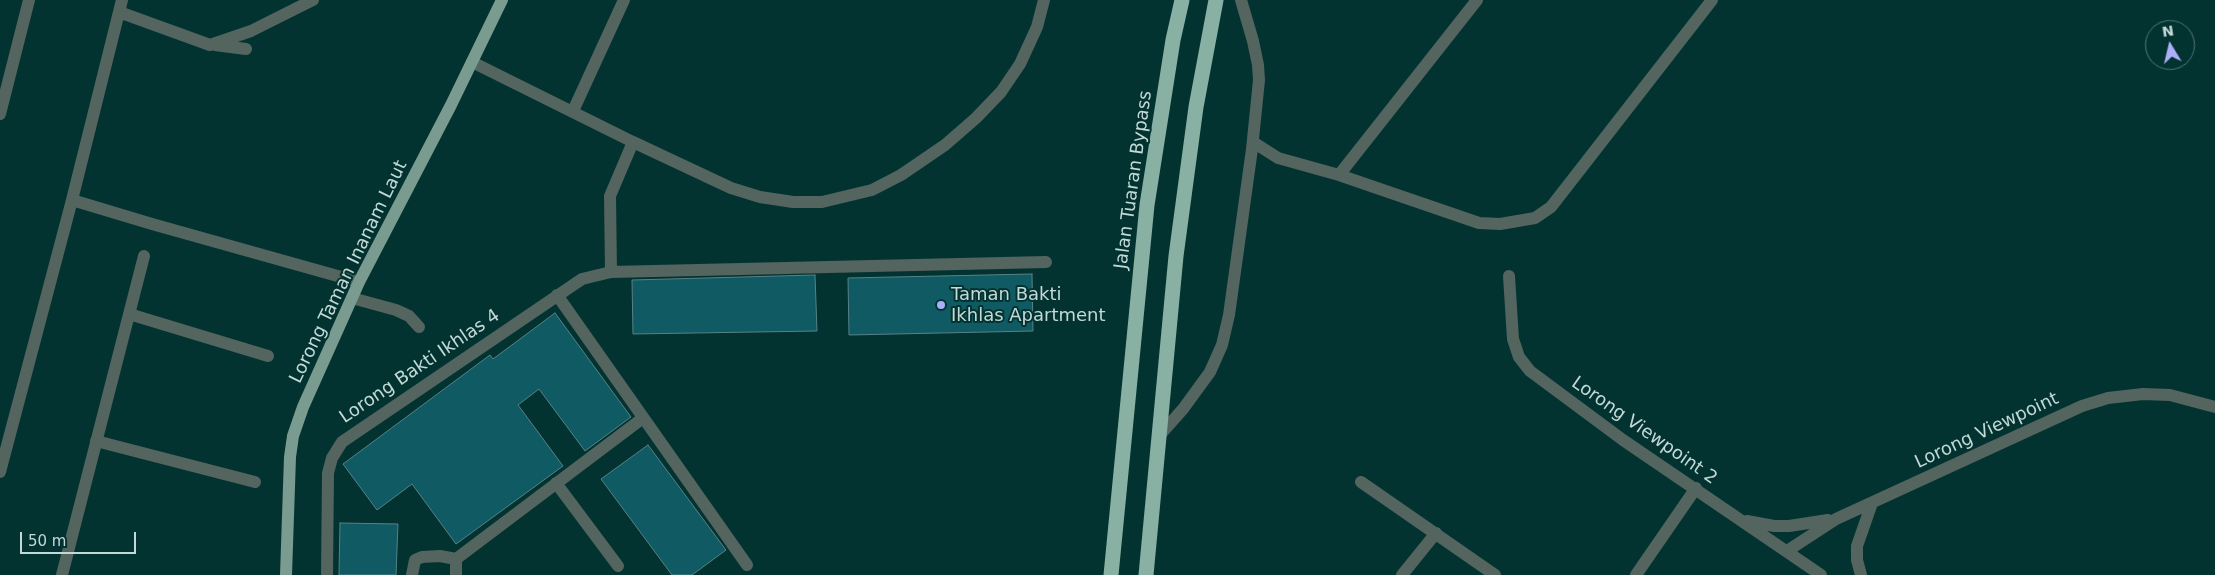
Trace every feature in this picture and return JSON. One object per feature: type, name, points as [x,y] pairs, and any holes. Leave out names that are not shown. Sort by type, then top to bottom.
[{"type":"highway","name":"Jalan Tuaran Bypass","points":[[1111,575],[1147,205],[1173,40],[1182,0]]},
{"type":"highway","points":[[1146,575],[1176,256],[1196,107],[1216,0]]},
{"type":"main road","name":"Lorong Taman Inanam Laut","points":[[286,575],[290,457],[293,436],[303,407],[359,282],[502,0]]},
{"type":"street","points":[[0,114],[29,0]]},
{"type":"street","points":[[210,45],[251,31],[313,0]]},
{"type":"street","points":[[573,111],[624,0]]},
{"type":"street","points":[[472,62],[730,188],[760,197],[793,202],[822,202],[872,190],[902,175],[945,145],[976,118],[1001,92],[1020,64],[1036,27],[1044,0]]},
{"type":"street","points":[[1159,436],[1183,409],[1210,372],[1222,345],[1229,315],[1253,142],[1258,65],[1241,0]]},
{"type":"street","points":[[1339,175],[1477,0]]},
{"type":"street","points":[[1253,142],[1278,158],[1339,175],[1479,223],[1500,224],[1522,222],[1535,218],[1551,207],[1712,0]]},
{"type":"street","points":[[0,472],[6,424],[72,200],[120,6],[210,45],[246,49]]},
{"type":"street","points":[[611,272],[610,196],[633,142]]},
{"type":"street","points":[[1250,164],[1278,158]]},
{"type":"street","points":[[72,200],[359,282]]},
{"type":"street","points":[[62,575],[144,256]]},
{"type":"street","name":"Lorong Bakti Ikhlas 4","points":[[327,575],[328,473],[332,458],[342,442],[582,279],[611,272],[1046,262]]},
{"type":"street","name":"Lorong Viewpoint 2","points":[[1509,276],[1513,339],[1519,357],[1530,371],[1622,440],[1696,488],[1821,575]]},
{"type":"street","points":[[556,295],[747,565]]},
{"type":"street","points":[[352,298],[396,310],[409,316],[419,327]]},
{"type":"street","points":[[129,314],[268,356]]},
{"type":"street","name":"Lorong Viewpoint","points":[[1787,551],[1836,518],[1872,504],[2082,406],[2108,398],[2143,394],[2170,395],[2215,407]]},
{"type":"street","points":[[412,575],[415,560],[422,557],[440,556],[456,559],[643,418]]},
{"type":"street","points":[[96,441],[255,482]]},
{"type":"street","points":[[1361,482],[1495,575]]},
{"type":"street","points":[[556,483],[618,566]]},
{"type":"street","points":[[1636,575],[1696,488]]},
{"type":"street","points":[[1861,575],[1857,560],[1857,546],[1872,504]]},
{"type":"street","points":[[1742,520],[1774,526],[1789,526],[1836,518]]},
{"type":"street","points":[[1402,575],[1436,533]]},
{"type":"street","points":[[456,559],[456,575]]},
{"type":"building","name":"Taman Bakti Ikhlas Apartment","points":[[1032,274],[1033,331],[849,335],[848,278]]},
{"type":"building","points":[[815,275],[817,331],[633,334],[632,280]]},
{"type":"building","points":[[555,313],[631,417],[585,451],[539,389],[518,405],[563,466],[456,544],[412,484],[377,510],[343,464],[490,355],[493,359]]},
{"type":"building","points":[[648,445],[726,550],[692,575],[672,575],[601,479]]},
{"type":"building","points":[[340,523],[398,524],[396,575],[339,575]]},
{"type":"place","name":"Taman Bakti Ikhlas Apartment","points":[[941,305]]}]
